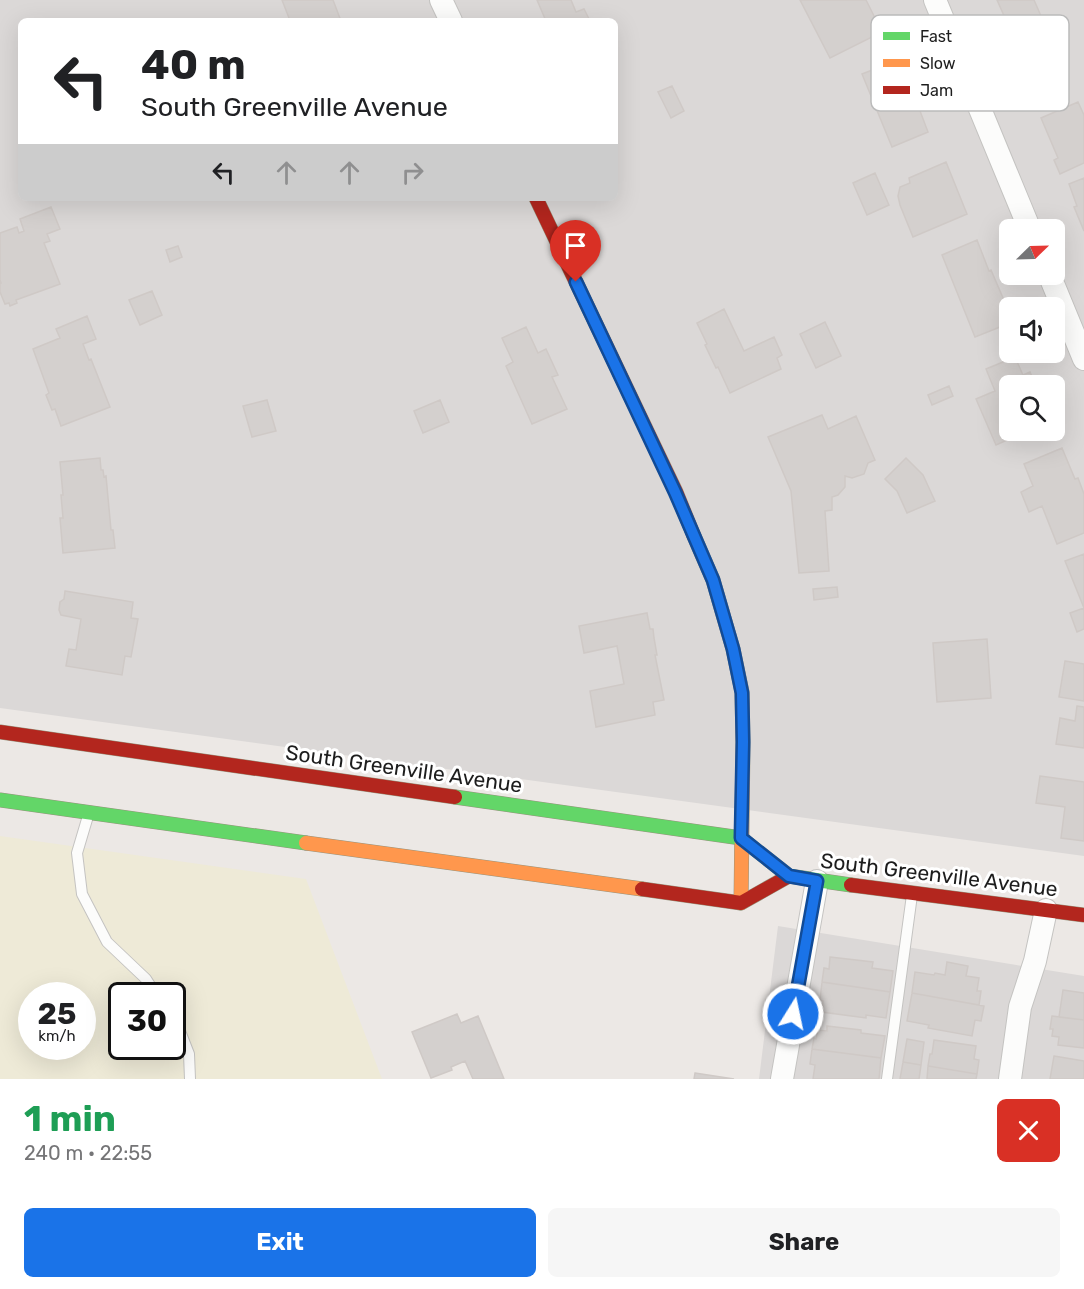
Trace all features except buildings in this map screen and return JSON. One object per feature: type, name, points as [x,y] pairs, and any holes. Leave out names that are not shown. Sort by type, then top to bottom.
[{"type":"main road","points":[[0,800],[741,903],[742,693],[733,649],[713,580],[675,492],[537,201]]},
{"type":"main road","name":"South Greenville Avenue","points":[[0,732],[741,838],[789,876],[1084,915]]},
{"type":"main road","name":"South Greenville Avenue","points":[[741,903],[789,876]]},
{"type":"street","points":[[441,0],[450,18]]},
{"type":"street","points":[[935,0],[941,15]]},
{"type":"street","points":[[981,111],[1025,219]]},
{"type":"street","points":[[1054,285],[1084,359]]},
{"type":"street","points":[[782,1079],[817,881]]},
{"type":"street","points":[[1010,1079],[1020,1007],[1035,961],[1046,910]]},
{"type":"lane","points":[[89,813],[77,853],[82,894],[107,942],[148,982]]},
{"type":"lane","points":[[887,1079],[912,892]]},
{"type":"lane","points":[[186,1046],[189,1054],[190,1079]]},
{"type":"shaded area","points":[[0,0],[1084,0],[1084,856],[0,708]]},
{"type":"shaded area","points":[[0,836],[306,879],[382,1079],[0,1079]]},
{"type":"shaded area","points":[[778,926],[1084,976],[1084,1079],[759,1079]]},
{"type":"traffic: fast","points":[[455,797],[741,838],[789,876],[851,885]]},
{"type":"traffic: fast","points":[[0,800],[306,843]]},
{"type":"traffic: slow","points":[[694,536],[713,580],[733,649],[742,692],[741,903]]},
{"type":"traffic: slow","points":[[306,843],[642,889]]},
{"type":"traffic: jam","points":[[537,201],[676,492],[694,536]]},
{"type":"traffic: jam","points":[[0,732],[455,797]]},
{"type":"traffic: jam","points":[[642,889],[741,903],[789,876]]},
{"type":"traffic: jam","points":[[851,885],[1084,915]]},
{"type":"route","points":[[576,282],[675,492],[713,580],[733,649],[742,693],[741,838],[789,876],[817,881],[793,1014]]}]
